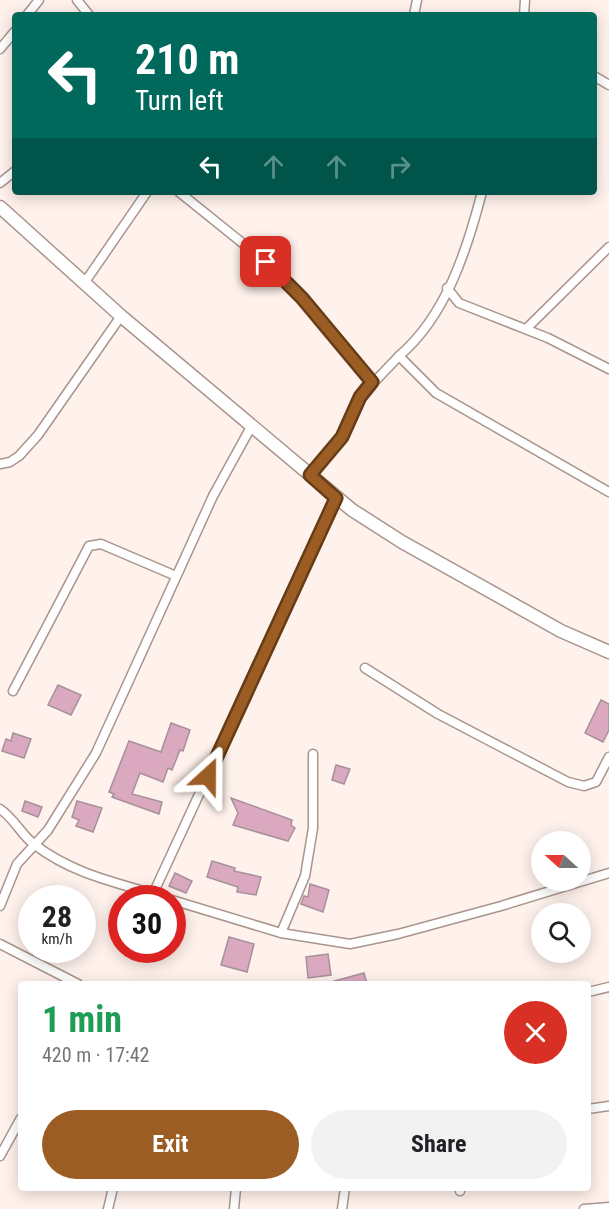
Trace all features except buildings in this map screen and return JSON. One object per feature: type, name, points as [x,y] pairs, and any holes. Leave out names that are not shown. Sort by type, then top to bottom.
[{"type":"street","points":[[29,12],[39,0]]},
{"type":"street","points":[[77,0],[87,12]]},
{"type":"street","points":[[0,50],[12,34]]},
{"type":"street","points":[[0,183],[12,173]]},
{"type":"street","points":[[85,282],[145,195]]},
{"type":"street","points":[[183,195],[266,262],[302,298],[372,382]]},
{"type":"street","points":[[310,475],[342,437],[360,397],[428,326],[472,233],[481,195]]},
{"type":"street","points":[[2,211],[251,427],[336,498],[369,522],[561,631],[609,652]]},
{"type":"street","points":[[526,328],[609,247]]},
{"type":"street","points":[[447,288],[459,303],[526,328],[609,369]]},
{"type":"street","points":[[0,464],[10,462],[19,456],[38,435],[121,316]]},
{"type":"street","points":[[399,356],[436,393],[609,492]]},
{"type":"street","points":[[0,906],[17,864],[35,845],[71,798],[96,753],[219,482],[251,427]]},
{"type":"street","points":[[157,885],[336,498]]},
{"type":"street","points":[[13,691],[90,546],[101,544],[176,576]]},
{"type":"street","points":[[365,668],[438,714],[568,782],[584,786],[596,782],[609,757]]},
{"type":"street","points":[[281,933],[305,876],[313,828],[313,754]]},
{"type":"street","points":[[0,809],[10,815],[35,845],[85,875],[121,885]]},
{"type":"street","points":[[186,904],[281,933],[350,944],[398,934],[501,906],[609,873]]},
{"type":"street","points":[[0,944],[72,981]]},
{"type":"street","points":[[591,991],[609,987]]},
{"type":"street","points":[[591,1109],[609,1106]]},
{"type":"street","points":[[0,1156],[18,1123]]},
{"type":"street","points":[[108,1209],[112,1191]]},
{"type":"street","points":[[234,1209],[236,1191]]},
{"type":"street","points":[[342,1209],[345,1191]]},
{"type":"street","points":[[584,1209],[609,1207]]},
{"type":"route","points":[[208,776],[336,498],[310,475],[342,437],[360,397],[372,382],[302,298],[266,262]]}]
